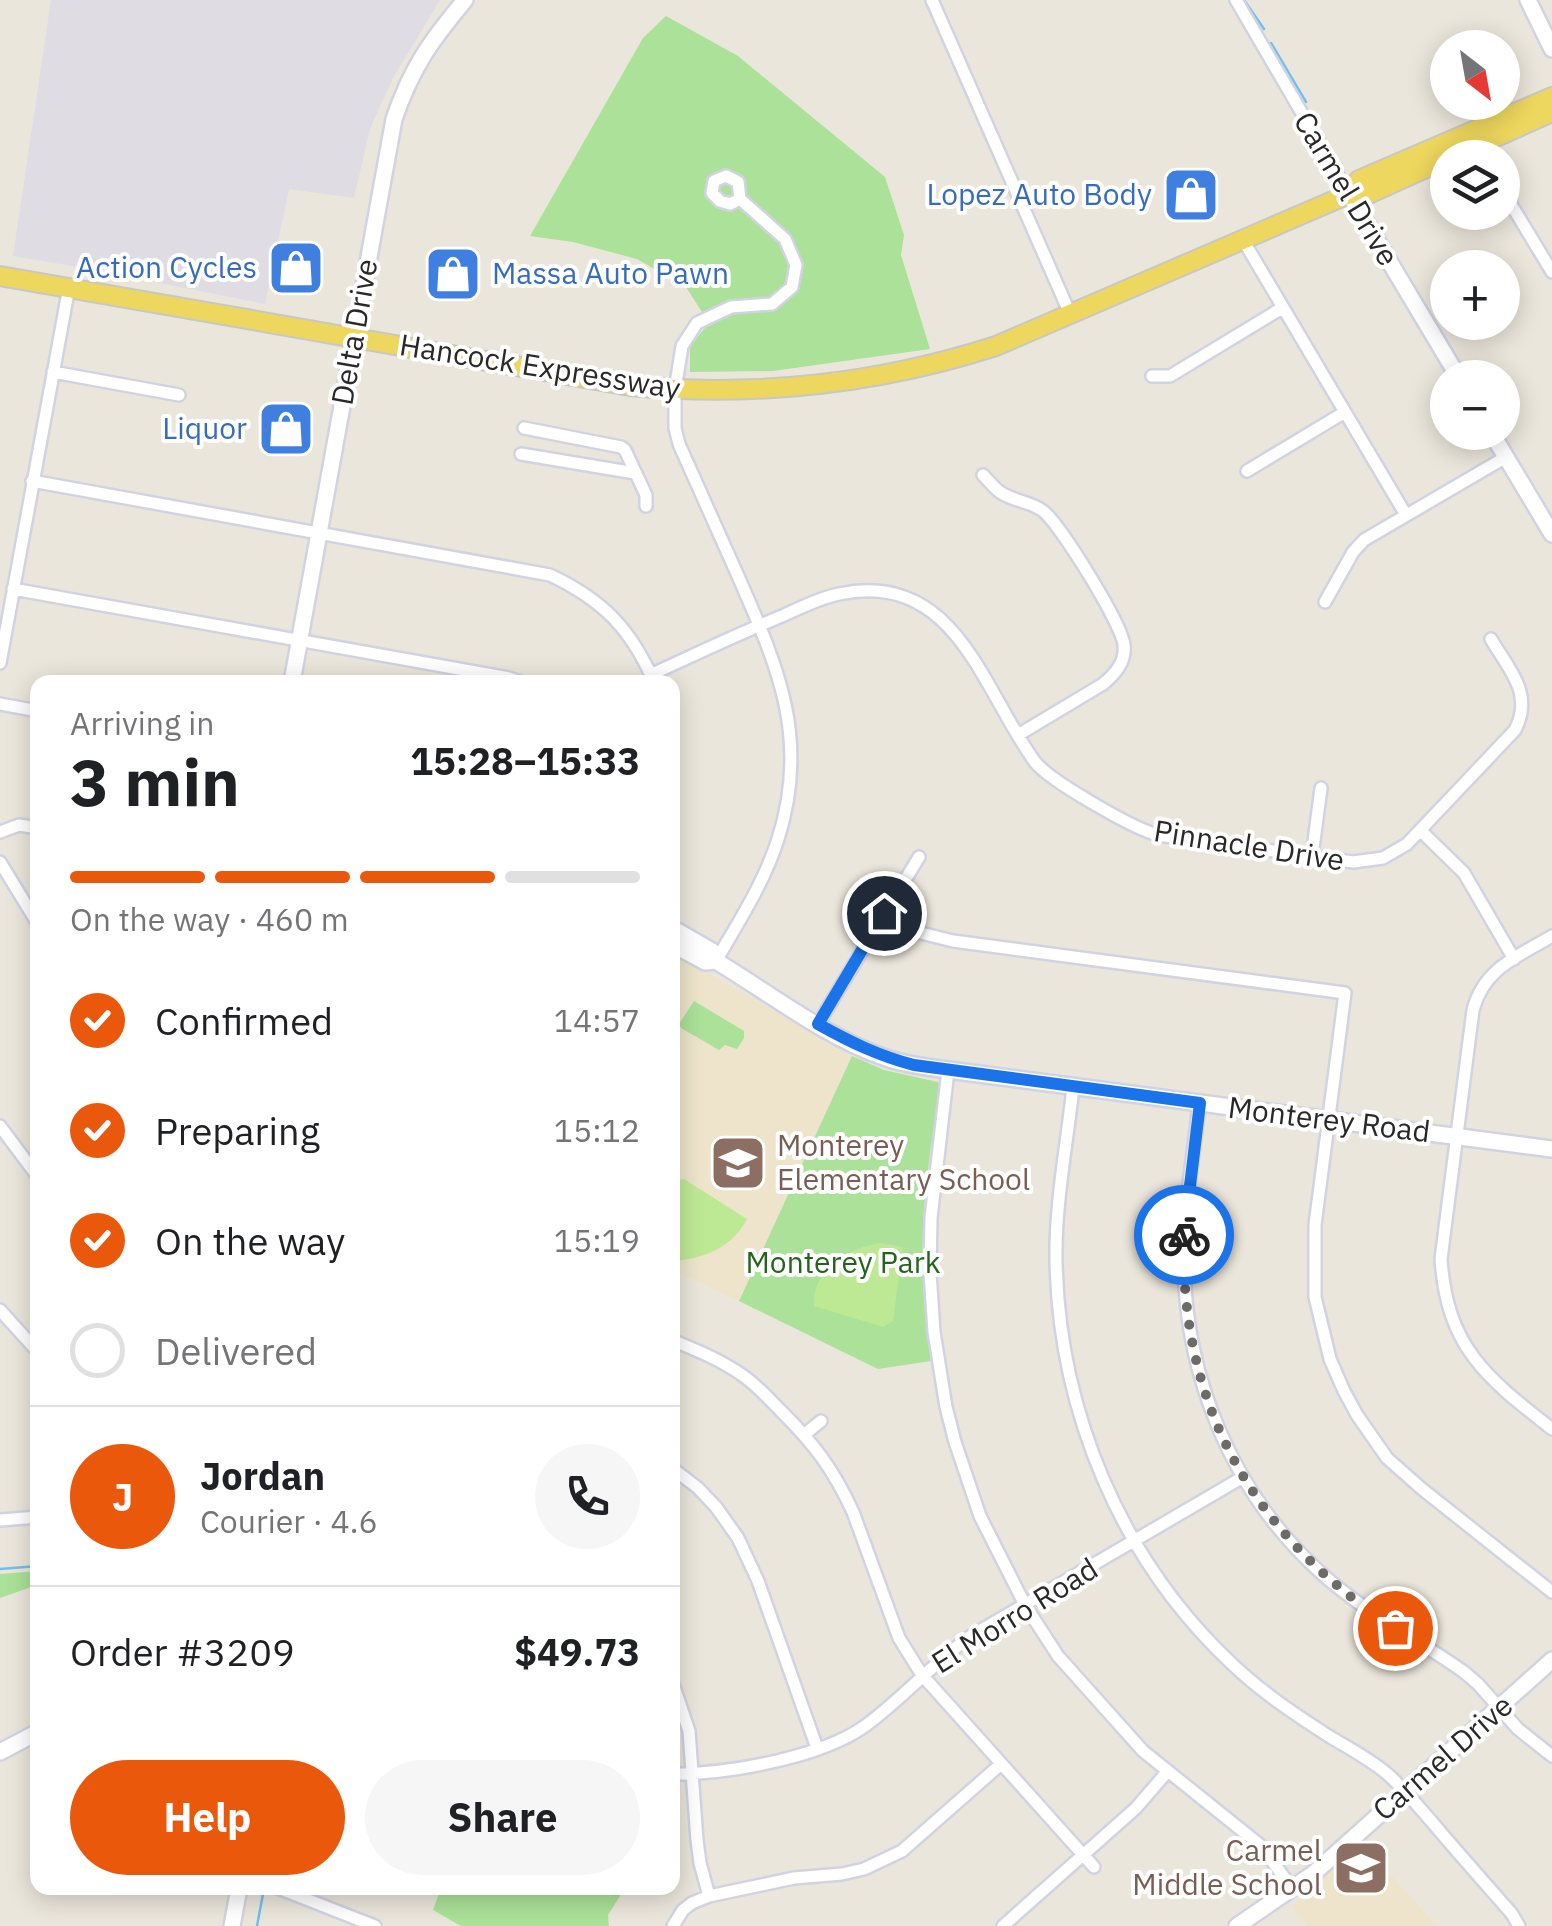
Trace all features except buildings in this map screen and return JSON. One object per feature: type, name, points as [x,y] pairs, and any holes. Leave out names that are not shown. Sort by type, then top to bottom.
[{"type":"main road","name":"Hancock Expressway","points":[[6,276],[600,382],[675,390],[779,390],[888,375],[965,356],[1032,333],[1349,194],[1359,180],[1552,97]]},
{"type":"main road","name":"Hancock Expressway","points":[[1489,140],[1552,112]]},
{"type":"main road","name":"Hancock Expressway","points":[[1349,194],[1364,196],[1430,166]]},
{"type":"street","name":"Delta Drive","points":[[293,675],[394,119],[414,67],[464,0]]},
{"type":"street","points":[[932,0],[1071,316]]},
{"type":"street","name":"Carmel Drive","points":[[1236,0],[1447,360]]},
{"type":"street","points":[[1528,0],[1552,49]]},
{"type":"street","points":[[716,961],[762,879],[778,838],[788,799],[790,764],[788,718],[776,668],[675,428],[675,390],[682,346],[697,323],[731,307],[772,304],[792,288],[796,266],[785,239],[740,199]]},
{"type":"street","points":[[1520,219],[1552,272]]},
{"type":"street","points":[[1243,240],[1406,516]]},
{"type":"street","points":[[0,664],[68,287]]},
{"type":"street","points":[[1152,376],[1170,376],[1282,308]]},
{"type":"street","points":[[52,372],[179,396]]},
{"type":"street","points":[[1246,471],[1344,412]]},
{"type":"street","points":[[524,428],[621,447],[646,495],[646,506]]},
{"type":"street","points":[[1502,450],[1552,534]]},
{"type":"street","points":[[521,454],[636,473]]},
{"type":"street","points":[[1325,602],[1352,552],[1364,540],[1506,457]]},
{"type":"street","points":[[983,475],[1002,494],[1030,503],[1054,520],[1118,626],[1124,646],[1121,665],[1113,675],[1018,734]]},
{"type":"street","points":[[32,481],[550,576],[596,601],[613,616],[628,634],[650,675]]},
{"type":"street","points":[[12,588],[492,675]]},
{"type":"street","name":"Pinnacle Drive","points":[[660,675],[760,625],[835,594],[895,594],[916,602],[948,624],[1045,772],[1146,832],[1354,862],[1395,853],[1515,730],[1524,705],[1521,690],[1491,639]]},
{"type":"street","points":[[0,704],[30,710]]},
{"type":"street","points":[[1312,856],[1320,788]]},
{"type":"street","points":[[0,832],[19,825],[30,827]]},
{"type":"street","points":[[1421,830],[1464,873],[1514,959]]},
{"type":"street","points":[[818,1024],[920,857]]},
{"type":"street","points":[[0,862],[30,911]]},
{"type":"street","points":[[884,913],[917,932],[942,939],[1344,993],[1315,1225],[1315,1297],[1330,1359],[1344,1391],[1387,1458],[1552,1592]]},
{"type":"street","name":"Monterey Road","points":[[680,933],[712,951],[716,961],[818,1024],[887,1058],[1073,1087],[1552,1148]]},
{"type":"street","points":[[1552,936],[1492,974],[1476,996],[1441,1259],[1442,1282],[1454,1324],[1474,1360],[1552,1429]]},
{"type":"street","name":"Monterey Road","points":[[680,948],[706,962],[716,961]]},
{"type":"street","points":[[948,1070],[931,1218],[930,1272],[938,1364],[966,1479],[1025,1606],[1058,1656],[1167,1772],[1260,1845],[1293,1889]]},
{"type":"street","points":[[1073,1087],[1057,1232],[1061,1325],[1084,1428],[1106,1488],[1134,1541],[1178,1605],[1232,1664],[1282,1706],[1374,1764],[1405,1792],[1519,1926]]},
{"type":"street","points":[[1200,1103],[1184,1232],[1184,1290],[1205,1392],[1243,1477],[1274,1522],[1319,1571],[1366,1609],[1464,1672],[1518,1729],[1552,1756]]},
{"type":"street","points":[[0,1126],[30,1166]]},
{"type":"street","points":[[0,1310],[30,1343]]},
{"type":"street","points":[[680,1343],[744,1376],[805,1434],[844,1491],[899,1638],[922,1675],[1094,1867]]},
{"type":"street","points":[[805,1434],[822,1421]]},
{"type":"street","points":[[680,1474],[716,1507],[738,1538],[758,1581],[817,1748]]},
{"type":"street","name":"El Morro Road","points":[[680,1774],[748,1768],[817,1748],[862,1728],[971,1636],[1243,1477]]},
{"type":"street","points":[[0,1520],[30,1518]]},
{"type":"street","name":"Carmel Drive","points":[[1236,1926],[1293,1889],[1552,1660]]},
{"type":"street","points":[[680,1705],[689,1731],[700,1863],[709,1896]]},
{"type":"street","points":[[0,1752],[30,1736]]},
{"type":"street","points":[[673,1926],[683,1910],[709,1896],[794,1878],[842,1874],[886,1860],[916,1840],[1001,1764]]},
{"type":"street","points":[[1003,1926],[1136,1808],[1167,1772]]},
{"type":"street","points":[[232,1926],[237,1895]]},
{"type":"street","points":[[296,1895],[375,1926]]},
{"type":"shaded area","points":[[51,0],[440,0],[393,78],[370,129],[354,198],[289,189],[265,304],[13,256]]},
{"type":"shaded area","name":"Monterey Elementary School","points":[[680,957],[852,1056],[738,1301],[680,1273]]},
{"type":"shaded area","name":"Carmel Middle School","points":[[1363,1844],[1437,1926],[1306,1926],[1292,1906]]},
{"type":"green space","points":[[666,16],[738,56],[885,177],[904,235],[901,255],[930,349],[773,371],[690,372],[690,346],[709,323],[686,287],[637,259],[573,242],[530,236],[643,38]]},
{"type":"green space","points":[[694,1001],[744,1031],[744,1038],[737,1049],[725,1045],[719,1050],[681,1028],[680,1022]]},
{"type":"green space","name":"Monterey Park","points":[[852,1056],[884,1070],[938,1082],[940,1086],[923,1227],[931,1361],[878,1369],[739,1301]]},
{"type":"green space","points":[[680,1180],[747,1219],[726,1244],[696,1258],[680,1260]]},
{"type":"green space","points":[[880,1243],[903,1247],[893,1321],[883,1327],[814,1306],[819,1282],[834,1263],[856,1250]]},
{"type":"green space","points":[[30,1572],[30,1587],[0,1598],[0,1574]]},
{"type":"green space","points":[[438,1895],[621,1895],[608,1915],[609,1926],[461,1926],[433,1910]]},
{"type":"waterway","points":[[1244,0],[1264,29]]},
{"type":"waterway","points":[[1271,43],[1306,102]]},
{"type":"waterway","points":[[0,1569],[30,1567]]},
{"type":"waterway","points":[[257,1926],[263,1895]]},
{"type":"way so far","points":[[1184,1235],[1184,1290],[1196,1362],[1226,1445],[1243,1477],[1274,1522],[1319,1571],[1395,1628]]},
{"type":"place","name":"Lopez Auto Body","points":[[1191,195]]},
{"type":"place","name":"Action Cycles","points":[[296,268]]},
{"type":"place","name":"Massa Auto Pawn","points":[[453,274]]},
{"type":"place","name":"Liquor","points":[[286,429]]},
{"type":"place","name":"Monterey Elementary School","points":[[738,1163]]},
{"type":"place","name":"Carmel Middle School","points":[[1361,1868]]},
{"type":"route","points":[[884,913],[818,1024],[858,1047],[914,1065],[1200,1103],[1184,1235]]}]
